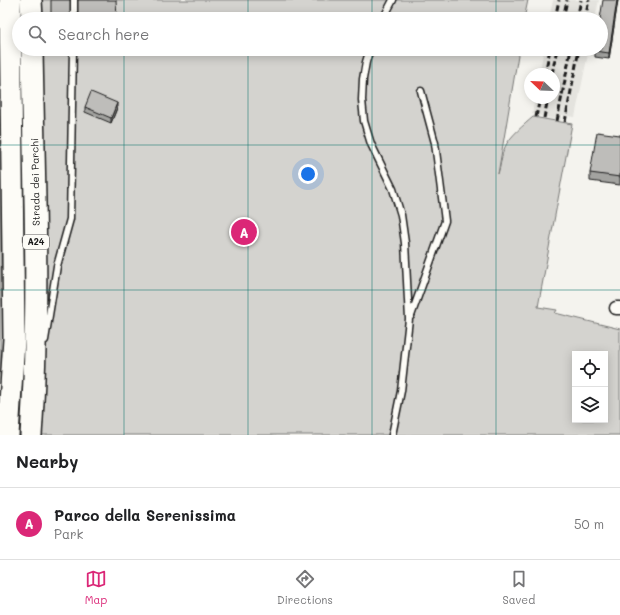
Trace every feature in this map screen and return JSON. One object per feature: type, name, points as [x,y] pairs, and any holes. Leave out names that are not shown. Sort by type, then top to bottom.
[{"type":"highway","name":"A24","points":[[8,435],[14,339],[10,0]]},
{"type":"highway","points":[[31,0],[32,12]]},
{"type":"highway","name":"Strada dei Parchi","points":[[31,435],[36,287],[32,56]]},
{"type":"lane","points":[[74,0],[74,12]]},
{"type":"lane","points":[[387,12],[393,0]]},
{"type":"lane","points":[[44,344],[57,266],[70,219],[73,56]]},
{"type":"lane","points":[[368,56],[363,79],[362,100],[364,121],[371,144],[393,189],[401,215],[405,243],[409,319],[401,391],[392,435]]},
{"type":"lane","points":[[409,319],[445,221],[436,143],[421,91]]},
{"type":"lane","points":[[33,406],[41,359]]},
{"type":"shaded area","points":[[0,0],[528,0],[525,12],[12,12],[12,56],[518,56],[498,174],[507,143],[533,117],[572,124],[538,307],[557,310],[555,313],[620,329],[620,435],[0,435]]},
{"type":"shaded area","points":[[553,0],[599,0],[596,12],[550,12]]},
{"type":"shaded area","points":[[543,56],[588,56],[575,117],[562,115],[561,121],[532,114],[534,104],[560,104],[560,68],[540,68]]},
{"type":"building","points":[[51,0],[70,0],[70,12],[51,12]]},
{"type":"building","points":[[78,0],[116,0],[117,12],[78,12]]},
{"type":"building","points":[[603,0],[617,0],[609,53],[608,12],[601,12]]},
{"type":"building","points":[[91,92],[117,103],[111,118],[85,107]]},
{"type":"building","points":[[597,132],[620,135],[620,177],[590,173]]},
{"type":"railway","points":[[556,12],[559,0]]},
{"type":"railway","points":[[564,12],[567,0]]},
{"type":"railway","points":[[578,12],[581,0]]},
{"type":"railway","points":[[586,12],[589,0]]},
{"type":"railway","points":[[546,68],[549,56]]},
{"type":"railway","points":[[553,68],[556,56]]},
{"type":"railway","points":[[557,121],[570,56]]},
{"type":"railway","points":[[565,122],[578,56]]},
{"type":"railway","points":[[536,117],[539,104]]},
{"type":"railway","points":[[544,118],[547,104]]},
{"type":"place","name":"Parco della Serenissima","points":[[244,232]]}]
